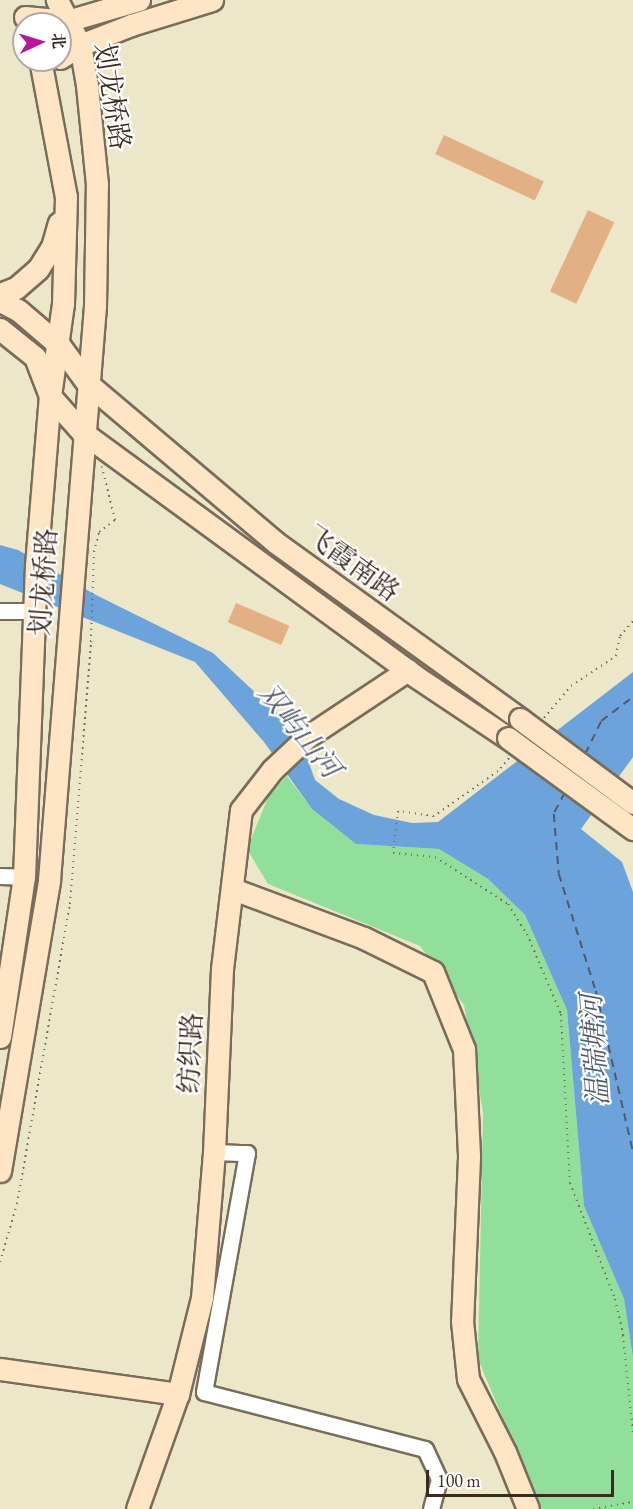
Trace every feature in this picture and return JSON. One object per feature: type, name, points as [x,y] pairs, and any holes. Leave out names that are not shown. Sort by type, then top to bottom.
[{"type":"main road","points":[[72,20],[139,0]]},
{"type":"main road","points":[[72,50],[212,0]]},
{"type":"main road","name":"划龙桥路","points":[[0,1171],[49,880],[82,432],[95,306],[97,184],[80,45],[72,29]]},
{"type":"main road","name":"划龙桥路","points":[[1,1025],[24,878],[34,610],[50,396],[60,346],[66,197],[51,72]]},
{"type":"main road","points":[[0,294],[15,288],[38,269],[52,247],[66,197]]},
{"type":"main road","name":"飞霞南路","points":[[0,301],[18,310],[60,346],[87,383],[275,542],[520,718],[633,803]]},
{"type":"main road","points":[[0,329],[35,357],[50,396]]},
{"type":"main road","name":"飞霞南路","points":[[50,396],[82,432],[510,746],[633,829]]},
{"type":"main road","name":"纺织路","points":[[137,1509],[178,1394],[202,1298],[214,1152],[222,969],[241,810],[272,770],[307,737],[408,670]]},
{"type":"main road","points":[[233,889],[364,938],[433,972],[464,1049],[469,1157],[462,1321],[468,1379],[505,1452],[528,1509]]},
{"type":"main road","points":[[0,1369],[178,1394]]},
{"type":"street","points":[[0,611],[34,610]]},
{"type":"street","points":[[0,876],[24,878]]},
{"type":"street","points":[[214,1152],[246,1153],[204,1392],[425,1449],[439,1479],[431,1509]]},
{"type":"path","points":[[542,720],[571,686],[616,656],[620,636],[633,621]]},
{"type":"path","points":[[510,746],[498,771],[434,816],[398,811],[393,853],[435,857],[508,904],[527,934],[561,1014],[570,1183],[615,1299],[623,1335],[633,1434]]},
{"type":"path","points":[[593,1509],[633,1502]]},
{"type":"green space","points":[[287,776],[312,809],[356,844],[439,849],[488,879],[525,915],[567,1010],[584,1206],[624,1299],[633,1358],[633,1509],[541,1509],[478,1359],[483,1112],[464,1005],[420,946],[268,884],[247,849],[269,795]]},
{"type":"water","name":"温瑞塘河","points":[[0,545],[18,550],[94,594],[213,653],[277,713],[308,760],[315,780],[339,799],[374,815],[412,823],[438,822],[633,672],[633,757],[581,829],[622,862],[633,892],[633,1358],[624,1299],[584,1206],[567,1010],[525,915],[488,879],[439,849],[356,844],[312,809],[264,742],[195,662],[0,584]]},
{"type":"building","points":[[444,135],[544,181],[535,201],[435,154]]},
{"type":"building","points":[[588,210],[614,222],[576,304],[550,292]]},
{"type":"building","points":[[236,603],[289,626],[281,645],[228,622]]},
{"type":"ferry route","points":[[585,754],[601,721],[633,697]]},
{"type":"ferry route","points":[[565,793],[554,814],[559,874],[596,991],[633,1151]]},
{"type":"water label","name":"双屿山河","points":[[300,730]]}]
